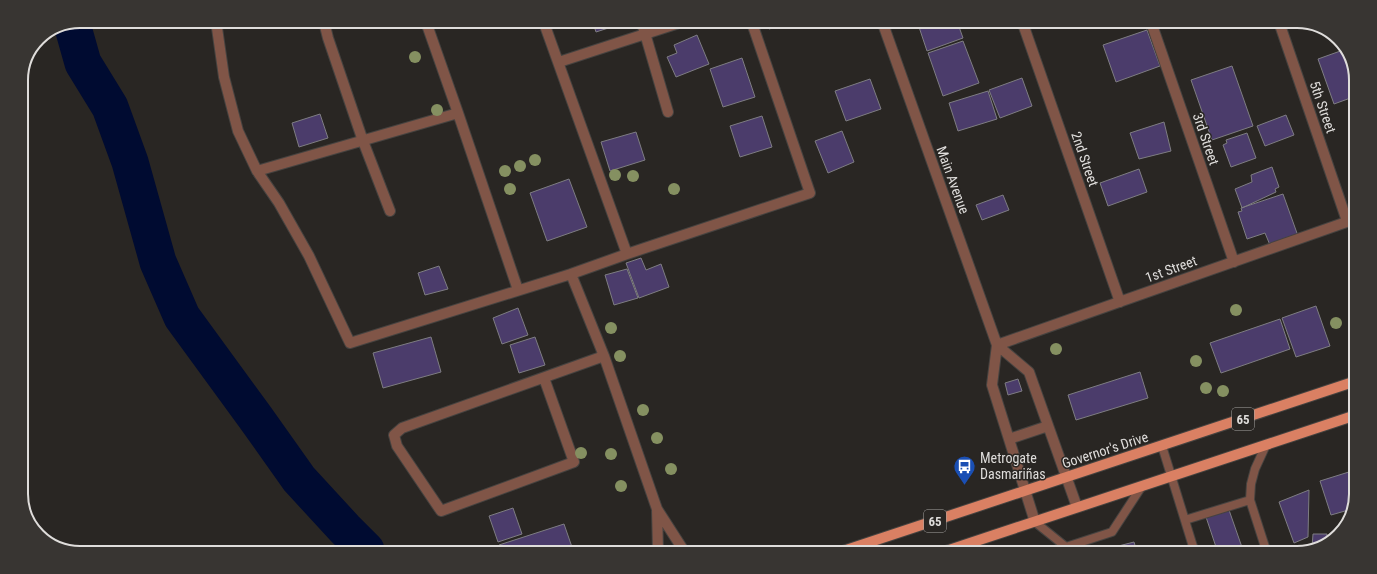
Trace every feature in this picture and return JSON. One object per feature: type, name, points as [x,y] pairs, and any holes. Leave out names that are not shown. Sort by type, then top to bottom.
[{"type":"main road","name":"Governor's Drive","points":[[858,546],[1349,383]]},
{"type":"main road","name":"65","points":[[961,546],[1349,417]]},
{"type":"street","points":[[217,28],[224,77],[238,131],[257,171],[279,203],[309,256],[350,343],[571,274],[810,193],[754,28]]},
{"type":"street","points":[[326,28],[363,141],[390,211]]},
{"type":"street","points":[[428,28],[518,290]]},
{"type":"street","points":[[546,28],[627,254]]},
{"type":"street","points":[[643,28],[668,112]]},
{"type":"street","points":[[559,62],[664,28]]},
{"type":"street","name":"Main Avenue","points":[[884,28],[997,345],[992,386],[1035,522]]},
{"type":"street","name":"2nd Street","points":[[1024,28],[1120,302]]},
{"type":"street","name":"3rd Street","points":[[1153,28],[1234,262]]},
{"type":"street","name":"5th Street","points":[[1281,28],[1349,215]]},
{"type":"street","points":[[257,171],[458,113]]},
{"type":"street","name":"1st Street","points":[[997,345],[1349,221]]},
{"type":"street","points":[[571,274],[604,356],[657,509],[681,546]]},
{"type":"street","points":[[997,345],[1029,372],[1077,507]]},
{"type":"street","points":[[544,378],[574,462],[441,511],[397,446],[394,435],[402,428],[604,356]]},
{"type":"street","points":[[1009,439],[1048,426]]},
{"type":"street","points":[[657,509],[658,546]]},
{"type":"lane","points":[[1265,546],[1250,500],[1254,470],[1266,445]]},
{"type":"lane","points":[[1162,446],[1193,546]]},
{"type":"lane","points":[[1069,546],[1112,532],[1142,486]]},
{"type":"lane","points":[[1185,520],[1250,500]]},
{"type":"lane","points":[[1035,522],[1065,546]]},
{"type":"building","points":[[595,28],[608,28],[596,32]]},
{"type":"building","points":[[919,28],[959,28],[963,38],[927,51]]},
{"type":"building","points":[[1147,30],[1160,66],[1116,82],[1103,45]]},
{"type":"building","points":[[697,35],[709,64],[676,77],[667,57],[677,53],[674,45]]},
{"type":"building","points":[[963,41],[979,83],[943,96],[928,53]]},
{"type":"building","points":[[1340,51],[1344,57],[1348,70],[1349,99],[1334,104],[1318,59]]},
{"type":"building","points":[[742,58],[755,97],[723,107],[710,69]]},
{"type":"building","points":[[1232,66],[1253,126],[1212,140],[1191,80]]},
{"type":"building","points":[[1022,78],[1032,106],[1000,118],[989,90]]},
{"type":"building","points":[[870,79],[881,109],[846,121],[835,91]]},
{"type":"building","points":[[988,91],[997,119],[958,131],[949,103]]},
{"type":"building","points":[[320,114],[328,138],[299,147],[292,123]]},
{"type":"building","points":[[1286,115],[1294,135],[1265,146],[1257,126]]},
{"type":"building","points":[[762,116],[772,147],[740,157],[730,126]]},
{"type":"building","points":[[1164,122],[1171,151],[1139,159],[1130,133]]},
{"type":"building","points":[[842,131],[854,162],[828,173],[815,141]]},
{"type":"building","points":[[636,132],[645,160],[610,171],[601,142]]},
{"type":"building","points":[[1247,133],[1256,158],[1231,167],[1223,145],[1227,143],[1226,140]]},
{"type":"building","points":[[1272,167],[1279,187],[1275,189],[1276,192],[1242,208],[1235,189],[1252,182],[1251,175]]},
{"type":"building","points":[[1139,169],[1147,192],[1108,206],[1100,183]]},
{"type":"building","points":[[569,179],[587,227],[547,241],[530,193]]},
{"type":"building","points":[[1283,194],[1298,236],[1270,245],[1265,233],[1247,239],[1238,212],[1242,211],[1241,208]]},
{"type":"building","points":[[1003,195],[1009,210],[982,220],[976,205]]},
{"type":"building","points":[[641,258],[646,270],[661,264],[669,287],[639,298],[626,263]]},
{"type":"building","points":[[439,266],[448,289],[425,295],[418,273]]},
{"type":"building","points":[[627,269],[638,298],[614,305],[605,275]]},
{"type":"building","points":[[1316,306],[1330,346],[1296,357],[1282,318]]},
{"type":"building","points":[[518,308],[528,335],[502,344],[493,318]]},
{"type":"building","points":[[1280,319],[1290,349],[1221,373],[1210,343]]},
{"type":"building","points":[[431,337],[441,372],[383,388],[373,353]]},
{"type":"building","points":[[535,337],[545,365],[519,373],[510,345]]},
{"type":"building","points":[[1140,372],[1148,398],[1076,420],[1068,395]]},
{"type":"building","points":[[1018,379],[1022,391],[1008,395],[1005,383]]},
{"type":"building","points":[[1349,472],[1349,494],[1346,511],[1331,515],[1320,481]]},
{"type":"building","points":[[1309,490],[1308,537],[1294,543],[1279,502]]},
{"type":"building","points":[[513,508],[522,534],[498,542],[489,516]]},
{"type":"building","points":[[1229,510],[1242,546],[1216,546],[1206,517]]},
{"type":"building","points":[[564,524],[572,546],[499,546]]},
{"type":"building","points":[[1313,534],[1327,534],[1327,536],[1320,541],[1312,543]]},
{"type":"building","points":[[1134,542],[1135,546],[1118,546]]},
{"type":"waterway","points":[[73,28],[83,63],[110,107],[130,162],[158,262],[182,317],[299,479],[362,546]]},
{"type":"place","name":"Metrogate Dasmariñas","points":[[965,486]]}]
